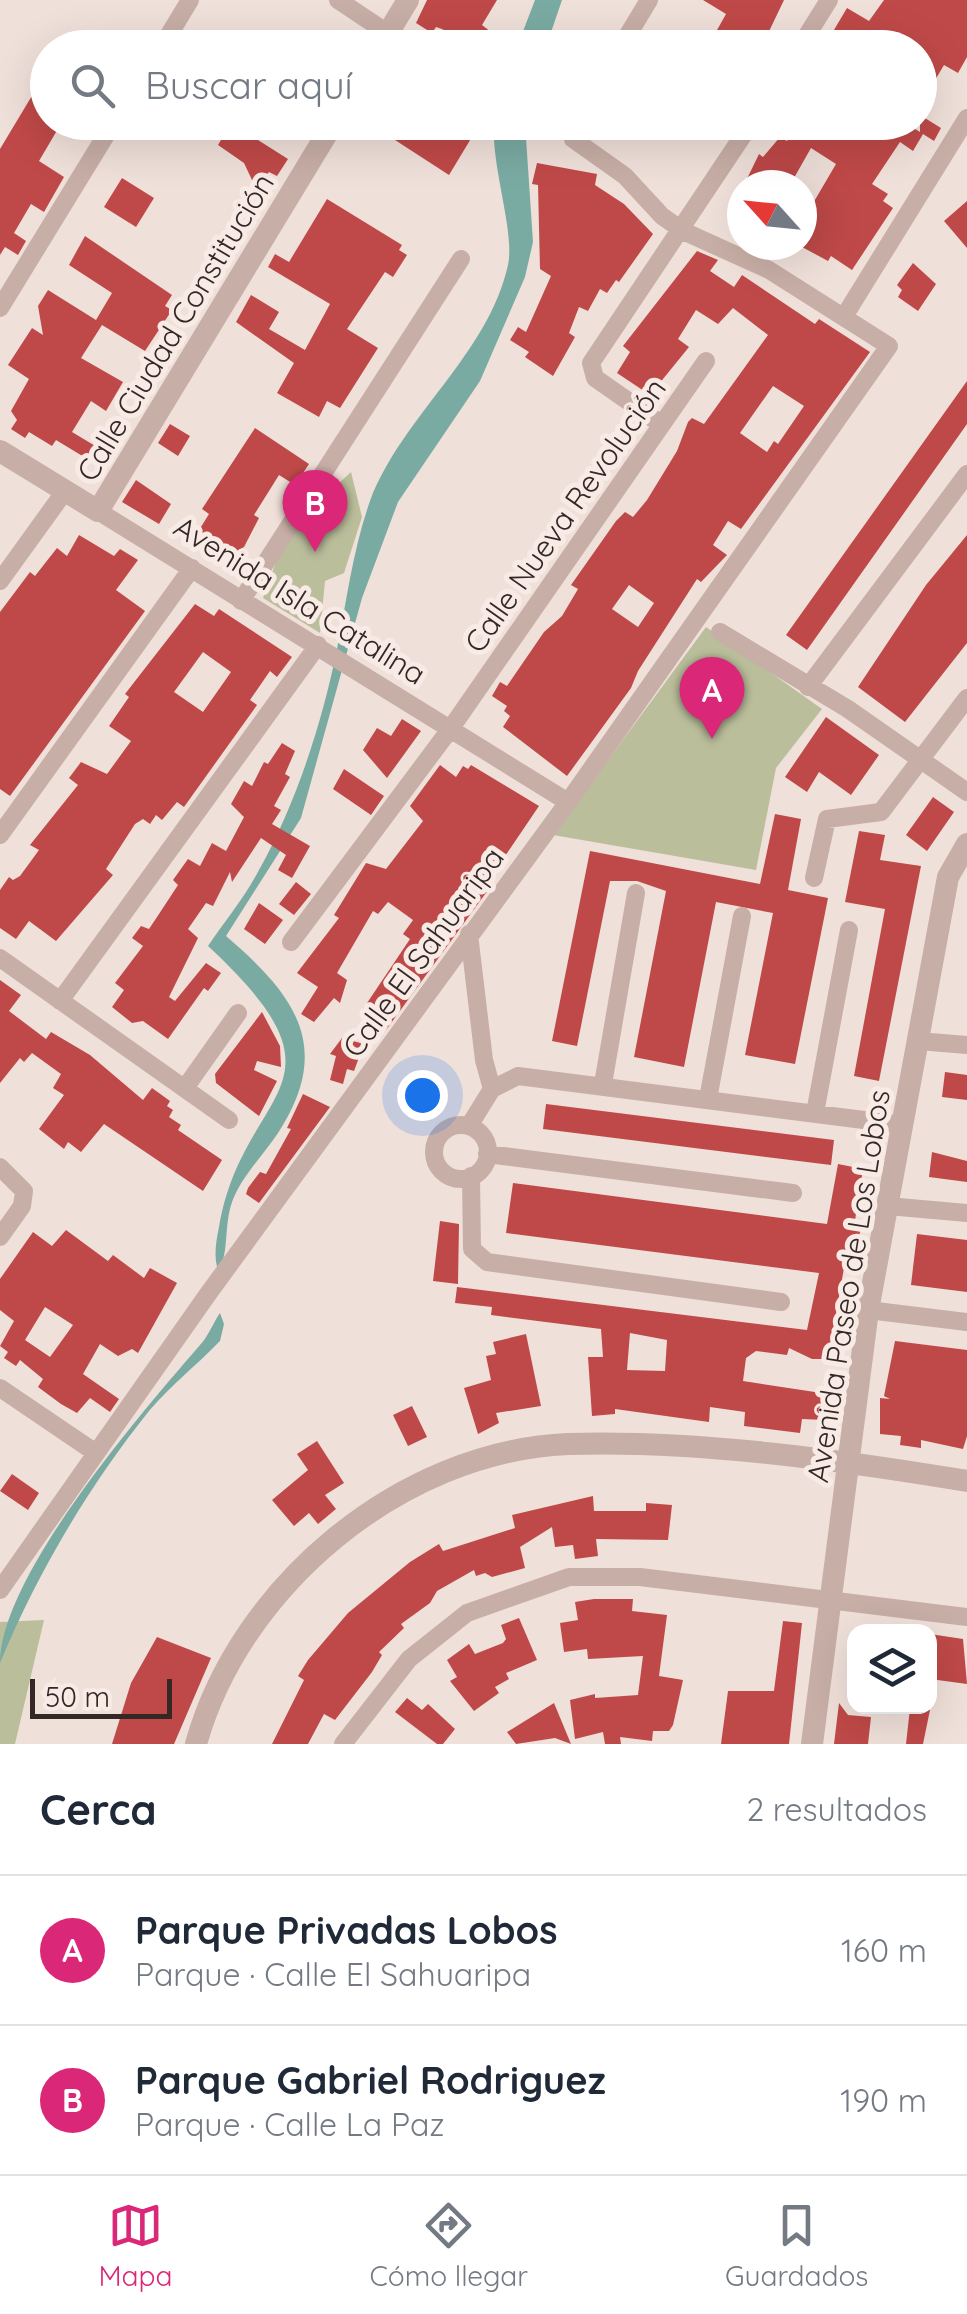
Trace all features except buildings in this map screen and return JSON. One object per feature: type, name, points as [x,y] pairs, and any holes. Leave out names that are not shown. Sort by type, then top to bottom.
[{"type":"street","points":[[171,30],[190,0]]},
{"type":"street","points":[[338,0],[372,30]]},
{"type":"street","points":[[390,30],[408,0]]},
{"type":"street","points":[[631,30],[649,0]]},
{"type":"street","points":[[811,30],[829,0]]},
{"type":"street","points":[[584,140],[683,231],[768,270],[846,315],[967,118]]},
{"type":"street","points":[[0,308],[103,140]]},
{"type":"street","name":"Calle Ciudad Constitución","points":[[98,511],[323,140]]},
{"type":"street","points":[[662,424],[592,372],[591,363],[741,140]]},
{"type":"street","points":[[241,600],[461,259]]},
{"type":"street","name":"Calle El Sahuaripa","points":[[0,1590],[469,934],[568,802],[889,346],[846,315]]},
{"type":"street","name":"Calle Nueva Revolución","points":[[291,942],[451,728],[706,360]]},
{"type":"street","name":"Avenida Isla Catalina","points":[[0,451],[568,802]]},
{"type":"street","points":[[808,688],[967,474]]},
{"type":"street","points":[[0,581],[65,491]]},
{"type":"street","points":[[0,835],[192,568]]},
{"type":"street","points":[[720,632],[848,709],[967,792]]},
{"type":"street","points":[[60,1000],[322,648]]},
{"type":"street","points":[[814,878],[828,819],[835,815],[876,816],[967,698]]},
{"type":"street","name":"Avenida Paseo de Los Lobos","points":[[812,1744],[868,1310],[948,878],[967,844]]},
{"type":"street","points":[[603,1084],[636,893]]},
{"type":"street","points":[[708,1099],[742,916]]},
{"type":"street","points":[[815,1113],[849,930]]},
{"type":"street","points":[[469,934],[492,1089]]},
{"type":"street","points":[[0,958],[229,1120]]},
{"type":"street","points":[[185,1088],[238,1013]]},
{"type":"street","points":[[918,1040],[967,1045]]},
{"type":"street","points":[[469,1126],[483,1137],[487,1154],[484,1166],[471,1176],[448,1176],[434,1154],[444,1131],[469,1126],[492,1089],[518,1076],[903,1125]]},
{"type":"street","points":[[487,1154],[793,1193]]},
{"type":"street","points":[[0,1166],[24,1191],[22,1206],[0,1237]]},
{"type":"street","points":[[471,1176],[472,1249],[488,1262],[781,1302]]},
{"type":"street","points":[[888,1206],[967,1213]]},
{"type":"street","points":[[868,1310],[967,1322]]},
{"type":"street","points":[[0,1388],[96,1453]]},
{"type":"street","points":[[196,1744],[222,1674],[260,1614],[309,1557],[364,1516],[434,1477],[497,1458],[565,1444],[848,1461],[967,1480]]},
{"type":"street","points":[[343,1744],[409,1659],[468,1614],[569,1577],[640,1577],[967,1617]]},
{"type":"green space","points":[[351,472],[362,517],[344,573],[325,581],[320,633],[263,598],[287,531]]},
{"type":"green space","points":[[706,627],[822,709],[776,768],[756,870],[553,835]]},
{"type":"green space","points":[[44,1620],[15,1744],[0,1744],[0,1622]]},
{"type":"water","points":[[535,0],[562,0],[552,30],[524,30]]},
{"type":"water","points":[[494,140],[526,140],[533,242],[525,277],[480,381],[398,502],[362,598],[301,818],[226,936],[288,1002],[299,1024],[304,1048],[303,1074],[295,1102],[234,1197],[219,1272],[217,1238],[232,1180],[280,1087],[285,1060],[278,1030],[254,993],[208,946],[259,870],[285,818],[306,762],[331,677],[370,501],[402,441],[464,357],[498,297],[509,251]]},
{"type":"water","points":[[220,1313],[224,1324],[220,1341],[157,1402],[105,1470],[47,1564],[0,1663],[6,1627],[48,1542],[111,1452],[203,1341]]},
{"type":"place","name":"Parque Gabriel Rodriguez","points":[[315,552]]},
{"type":"place","name":"Parque Privadas Lobos","points":[[712,739]]}]
